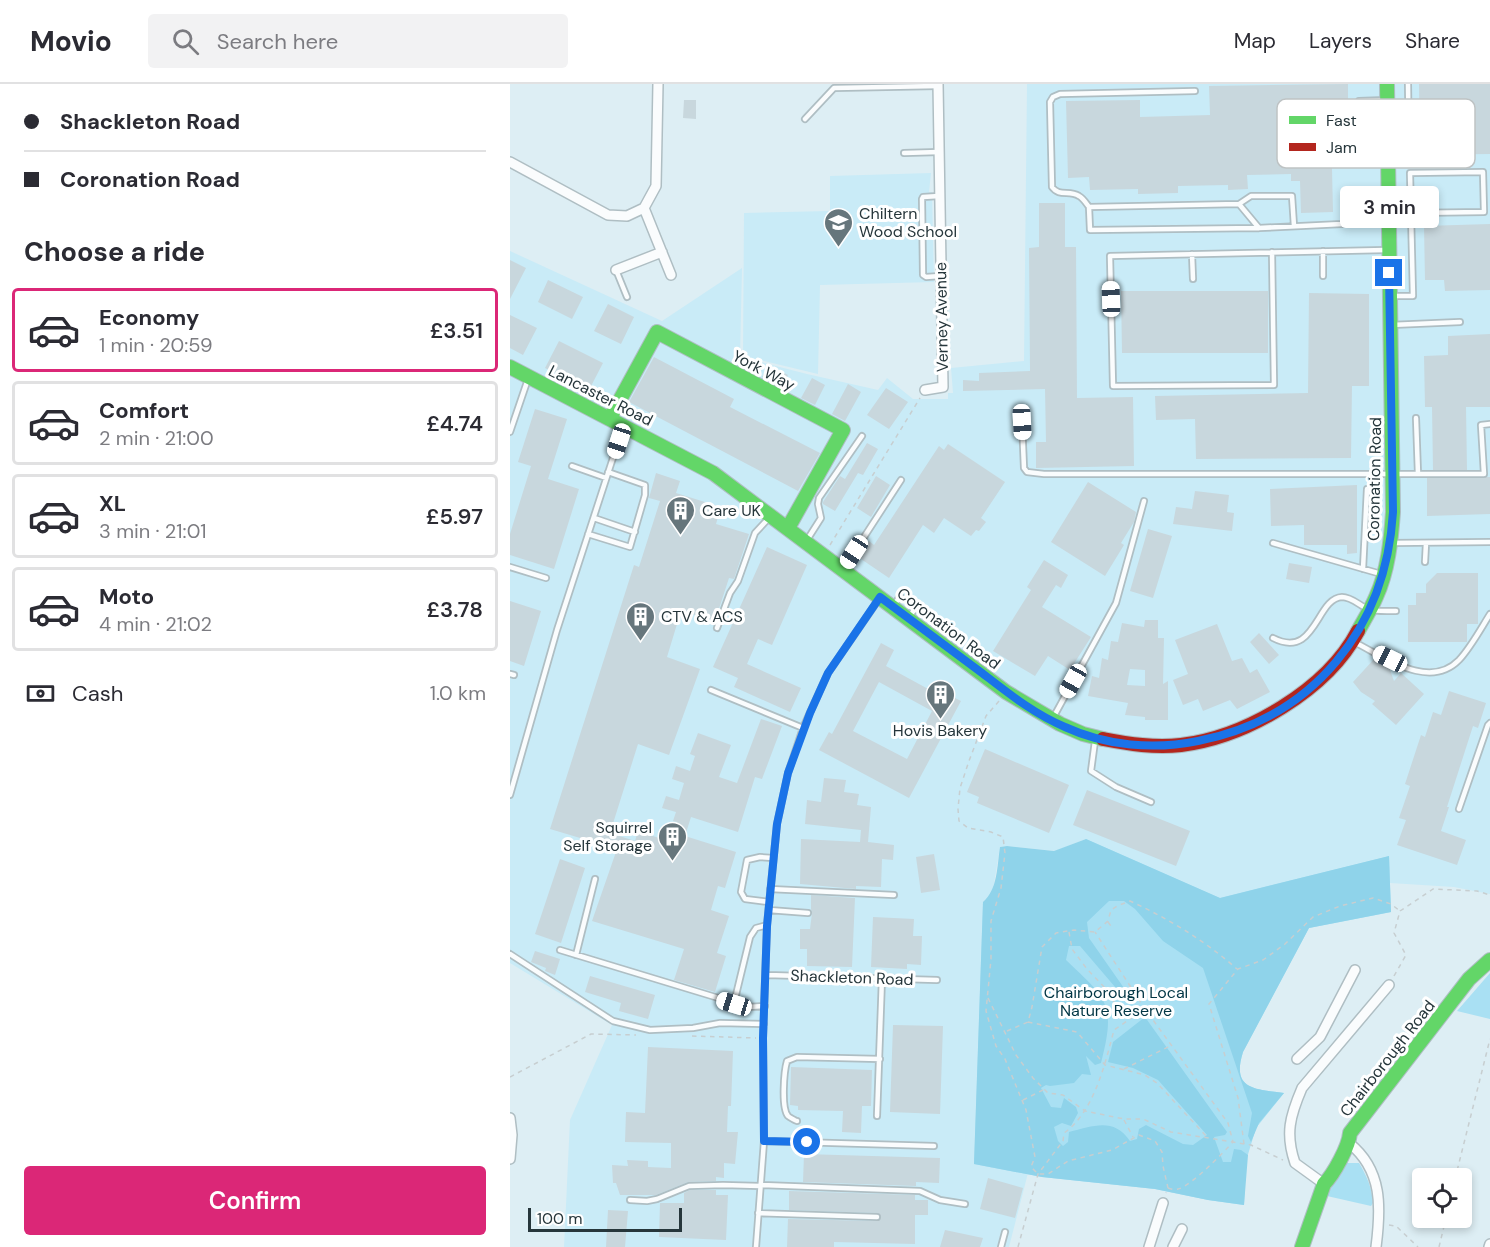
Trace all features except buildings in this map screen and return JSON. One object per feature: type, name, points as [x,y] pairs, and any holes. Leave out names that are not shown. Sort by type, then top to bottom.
[{"type":"street","points":[[510,162],[608,215],[627,216],[644,208],[656,186],[658,84]]},
{"type":"street","name":"Verney Avenue","points":[[925,390],[943,387],[938,85]]},
{"type":"street","name":"Coronation Road","points":[[676,452],[713,473],[880,597],[896,601],[1006,692],[1065,727],[1095,738],[1128,744],[1161,746],[1225,736],[1258,723],[1288,705],[1315,684],[1339,658],[1369,610],[1383,575],[1391,543],[1393,474],[1388,168]]},
{"type":"street","points":[[644,208],[671,275]]},
{"type":"street","points":[[616,270],[662,252]]},
{"type":"street","name":"York Way","points":[[610,418],[657,332],[843,430],[788,528]]},
{"type":"street","name":"Lancaster Road","points":[[510,367],[676,452]]},
{"type":"street","name":"Chairborough Road","points":[[1302,1247],[1324,1184],[1349,1143],[1350,1133],[1469,979],[1490,960]]},
{"type":"street","points":[[1297,1059],[1320,1037],[1355,970]]},
{"type":"street","points":[[1324,1184],[1295,1163],[1290,1144],[1289,1124],[1294,1108],[1302,1088],[1389,985]]},
{"type":"street","points":[[1320,1037],[1337,1049]]},
{"type":"street","points":[[510,1118],[512,1136],[510,1159]]},
{"type":"street","points":[[1349,1143],[1367,1160],[1378,1190],[1379,1222],[1376,1247]]},
{"type":"street","points":[[1149,1247],[1163,1203]]},
{"type":"street","points":[[1173,1247],[1182,1229]]},
{"type":"lane","points":[[1408,84],[1408,99]]},
{"type":"lane","points":[[805,119],[834,88],[938,85]]},
{"type":"lane","points":[[1195,91],[1060,94],[1053,97],[1050,102],[1052,186],[1055,191],[1061,194],[1081,196],[1089,207],[1090,230],[1259,228],[1342,224],[1388,210],[1411,213],[1484,212],[1483,172],[1410,173],[1411,213],[1413,296],[1390,296]]},
{"type":"lane","points":[[904,153],[939,152]]},
{"type":"lane","points":[[939,196],[921,199],[923,274],[926,277],[940,276]]},
{"type":"lane","points":[[1089,207],[1239,204],[1251,196],[1292,196],[1294,226]]},
{"type":"lane","points":[[1239,204],[1259,228]]},
{"type":"lane","points":[[1272,252],[1274,385],[1113,386],[1110,256],[1272,252],[1389,250]]},
{"type":"lane","points":[[1323,251],[1323,276]]},
{"type":"lane","points":[[1192,254],[1193,279]]},
{"type":"lane","points":[[616,270],[627,297]]},
{"type":"lane","points":[[1390,325],[1460,322]]},
{"type":"lane","points":[[510,432],[529,376]]},
{"type":"lane","points":[[1416,418],[1418,474]]},
{"type":"lane","points":[[1022,422],[1024,468],[1033,474],[1484,474],[1481,424],[1490,424]]},
{"type":"lane","points":[[510,795],[557,630],[624,425]]},
{"type":"lane","points":[[806,542],[821,518],[819,498],[862,436]]},
{"type":"lane","points":[[572,466],[643,483],[646,489],[630,548],[588,534]]},
{"type":"lane","points":[[843,570],[901,480]]},
{"type":"lane","points":[[1363,569],[1367,489]]},
{"type":"lane","points":[[1051,720],[1116,603],[1144,501]]},
{"type":"lane","points":[[717,628],[730,593],[738,581],[755,533],[771,516]]},
{"type":"lane","points":[[594,518],[635,532]]},
{"type":"lane","points":[[1391,543],[1490,542]]},
{"type":"lane","points":[[1273,543],[1383,575]]},
{"type":"lane","points":[[1425,562],[1426,543]]},
{"type":"lane","points":[[510,567],[546,578]]},
{"type":"lane","points":[[756,1247],[764,1141],[763,1038],[769,902],[777,824],[788,773],[803,728],[828,673],[880,597]]},
{"type":"lane","points":[[1273,638],[1290,644],[1299,640],[1313,628],[1332,601],[1342,597],[1355,601],[1369,610],[1396,611]]},
{"type":"lane","points":[[1351,640],[1409,669],[1419,672],[1441,672],[1459,660],[1490,614]]},
{"type":"lane","points":[[711,690],[803,728]]},
{"type":"lane","points":[[1459,809],[1490,723]]},
{"type":"lane","points":[[1095,738],[1090,771],[1116,787],[1151,802]]},
{"type":"lane","points":[[510,773],[516,774]]},
{"type":"lane","points":[[769,902],[745,899],[741,892],[747,860],[760,857],[773,858]]},
{"type":"lane","points":[[576,955],[595,879]]},
{"type":"lane","points":[[770,889],[894,895]]},
{"type":"lane","points":[[769,910],[808,913]]},
{"type":"lane","points":[[734,1004],[750,937],[756,927],[768,925]]},
{"type":"lane","points":[[560,950],[734,1004],[748,1007],[765,1006]]},
{"type":"lane","points":[[510,954],[613,1021],[650,1030],[693,1029],[720,1023],[764,1024]]},
{"type":"lane","name":"Shackleton Road","points":[[767,975],[938,980]]},
{"type":"lane","points":[[878,1116],[882,978]]},
{"type":"lane","points":[[797,1121],[789,1116],[784,1106],[787,1061],[803,1057],[880,1059]]},
{"type":"lane","points":[[764,1141],[934,1146]]},
{"type":"lane","points":[[630,1200],[657,1199],[689,1186],[723,1185],[920,1191],[940,1200],[965,1204]]},
{"type":"lane","points":[[758,1213],[877,1217]]},
{"type":"lane","points":[[1001,1247],[1005,1232]]},
{"type":"path","points":[[823,556],[925,390]]},
{"type":"path","points":[[1006,692],[986,716],[960,788],[958,809],[959,820],[968,828],[990,831],[1003,837],[1005,853],[1001,888],[991,921],[991,959],[986,1011],[996,1046],[1005,1059],[1023,1100],[1035,1157],[1031,1167],[1038,1174],[1048,1174],[1068,1161],[1097,1155],[1139,1135],[1155,1141],[1162,1152],[1168,1188],[1163,1203]]},
{"type":"path","points":[[1389,985],[1406,955],[1394,933],[1400,910],[1433,889],[1477,891],[1490,895]]},
{"type":"path","points":[[1244,1144],[1238,1098],[1209,1004],[1238,969],[1263,960],[1285,944],[1313,917],[1340,906],[1373,898],[1391,904],[1400,910]]},
{"type":"path","points":[[1028,1022],[1042,947],[1056,933],[1096,931],[1108,921],[1111,910],[1130,901],[1211,946],[1238,969]]},
{"type":"path","points":[[1108,921],[1113,929]]},
{"type":"path","points":[[1069,931],[1072,949],[1086,969],[1105,988],[1118,1008],[1132,1018]]},
{"type":"path","points":[[1096,931],[1145,1009],[1228,1123],[1233,1142]]},
{"type":"path","points":[[988,998],[1016,1055],[1048,1093],[1063,1095],[1085,1111],[1124,1119],[1143,1119],[1171,1132],[1244,1144],[1295,1163]]},
{"type":"path","points":[[1017,1247],[1038,1174],[1062,1141],[1064,1133],[1075,1125],[1085,1111],[1105,1065],[1114,1030],[1145,1009]]},
{"type":"path","points":[[1006,1031],[1028,1022],[1077,1032],[1105,1065],[1145,1075],[1157,1083],[1208,1138]]},
{"type":"path","points":[[510,1077],[591,1034],[637,1035]]},
{"type":"path","points":[[683,1036],[763,1038]]},
{"type":"path","points":[[1458,1168],[1490,1039]]},
{"type":"path","points":[[1123,1070],[1171,1045]]},
{"type":"path","points":[[1023,1100],[1044,1089]]},
{"type":"path","points":[[1124,1119],[1133,1138]]},
{"type":"path","points":[[1168,1188],[1178,1189],[1185,1185],[1215,1161],[1233,1142]]},
{"type":"path","points":[[1379,1222],[1396,1226],[1418,1247]]},
{"type":"path","points":[[1439,1247],[1444,1228]]},
{"type":"shaded area","points":[[1027,84],[1490,84],[1490,894],[1454,887],[1390,883],[1388,856],[1220,898],[1086,839],[1055,851],[1000,847],[994,884],[990,896],[983,902],[974,1164],[1028,1173],[1009,1247],[564,1247],[570,1120],[612,1025],[510,963],[510,251],[662,321],[742,268],[740,357],[878,390],[887,378],[913,399],[948,399],[948,393],[953,393],[951,368],[1024,361]]},
{"type":"shaded area","name":"Chiltern Wood School","points":[[931,173],[929,192],[932,192],[934,282],[820,285],[818,374],[743,356],[744,213],[830,211],[830,176]]},
{"type":"shaded area","name":"Chairborough Local Nature Reserve","points":[[1086,839],[1220,898],[1389,856],[1391,912],[1309,928],[1243,1052],[1240,1074],[1243,1081],[1255,1088],[1284,1093],[1259,1123],[1251,1142],[1248,1136],[1252,1113],[1203,968],[1163,941],[1135,909],[1124,901],[1109,901],[1087,922],[1089,938],[1133,1001],[1130,1003],[1127,1001],[1080,946],[1069,946],[1066,960],[1091,985],[1105,1004],[1108,1028],[1101,1063],[1095,1065],[1086,1056],[1091,1075],[1082,1074],[1074,1083],[1046,1085],[1041,1088],[1051,1107],[1061,1108],[1064,1098],[1076,1107],[1078,1113],[1071,1126],[1062,1123],[1054,1127],[1058,1141],[1063,1146],[1068,1142],[1069,1132],[1103,1125],[1124,1133],[1130,1141],[1137,1139],[1139,1129],[1146,1125],[1183,1144],[1193,1145],[1207,1135],[1158,1080],[1133,1068],[1108,1062],[1113,1042],[1145,1017],[1227,1132],[1225,1135],[1214,1137],[1223,1162],[1231,1162],[1234,1149],[1241,1150],[1248,1155],[1244,1205],[1155,1189],[1042,1177],[974,1164],[983,902],[992,891],[1000,847],[1054,851]]},
{"type":"green space","name":"Chairborough Local Nature Reserve","points":[[1086,839],[1220,898],[1389,856],[1391,912],[1309,928],[1243,1052],[1240,1074],[1243,1081],[1255,1088],[1284,1093],[1256,1128],[1246,1161],[1244,1205],[1155,1189],[1042,1177],[974,1164],[983,902],[1003,905],[1074,858]]},
{"type":"green space","points":[[1490,973],[1490,1019],[1457,1011]]},
{"type":"green space","points":[[1344,1163],[1359,1163],[1370,1187],[1373,1203],[1371,1206],[1327,1196]]},
{"type":"traffic: fast","points":[[1387,84],[1387,99]]},
{"type":"traffic: fast","points":[[1358,631],[1374,601],[1383,577],[1390,544],[1393,512],[1388,168]]},
{"type":"traffic: fast","points":[[610,418],[657,332],[843,430],[788,528]]},
{"type":"traffic: fast","points":[[510,367],[713,473],[1006,692],[1060,724],[1083,734],[1103,739]]},
{"type":"traffic: fast","points":[[1302,1247],[1324,1184],[1340,1160],[1350,1133],[1469,979],[1490,960]]},
{"type":"traffic: jam","points":[[1103,739],[1142,745],[1171,746],[1206,740],[1232,732],[1257,721],[1306,691],[1344,653],[1358,631]]},
{"type":"place","name":"Chiltern Wood School","points":[[838,248]]},
{"type":"place","name":"Care UK","points":[[681,536]]},
{"type":"place","name":"CTV & ACS","points":[[640,642]]},
{"type":"place","name":"Hovis Bakery","points":[[940,720]]},
{"type":"place","name":"Squirrel Self Storage","points":[[673,862]]},
{"type":"route","points":[[807,1142],[764,1141],[763,1038],[767,926],[777,824],[788,773],[803,728],[828,673],[880,597],[1035,712],[1065,727],[1095,738],[1128,744],[1161,746],[1190,743],[1225,736],[1258,723],[1288,705],[1315,684],[1339,658],[1369,610],[1386,567],[1391,543],[1393,512],[1389,273]]}]
